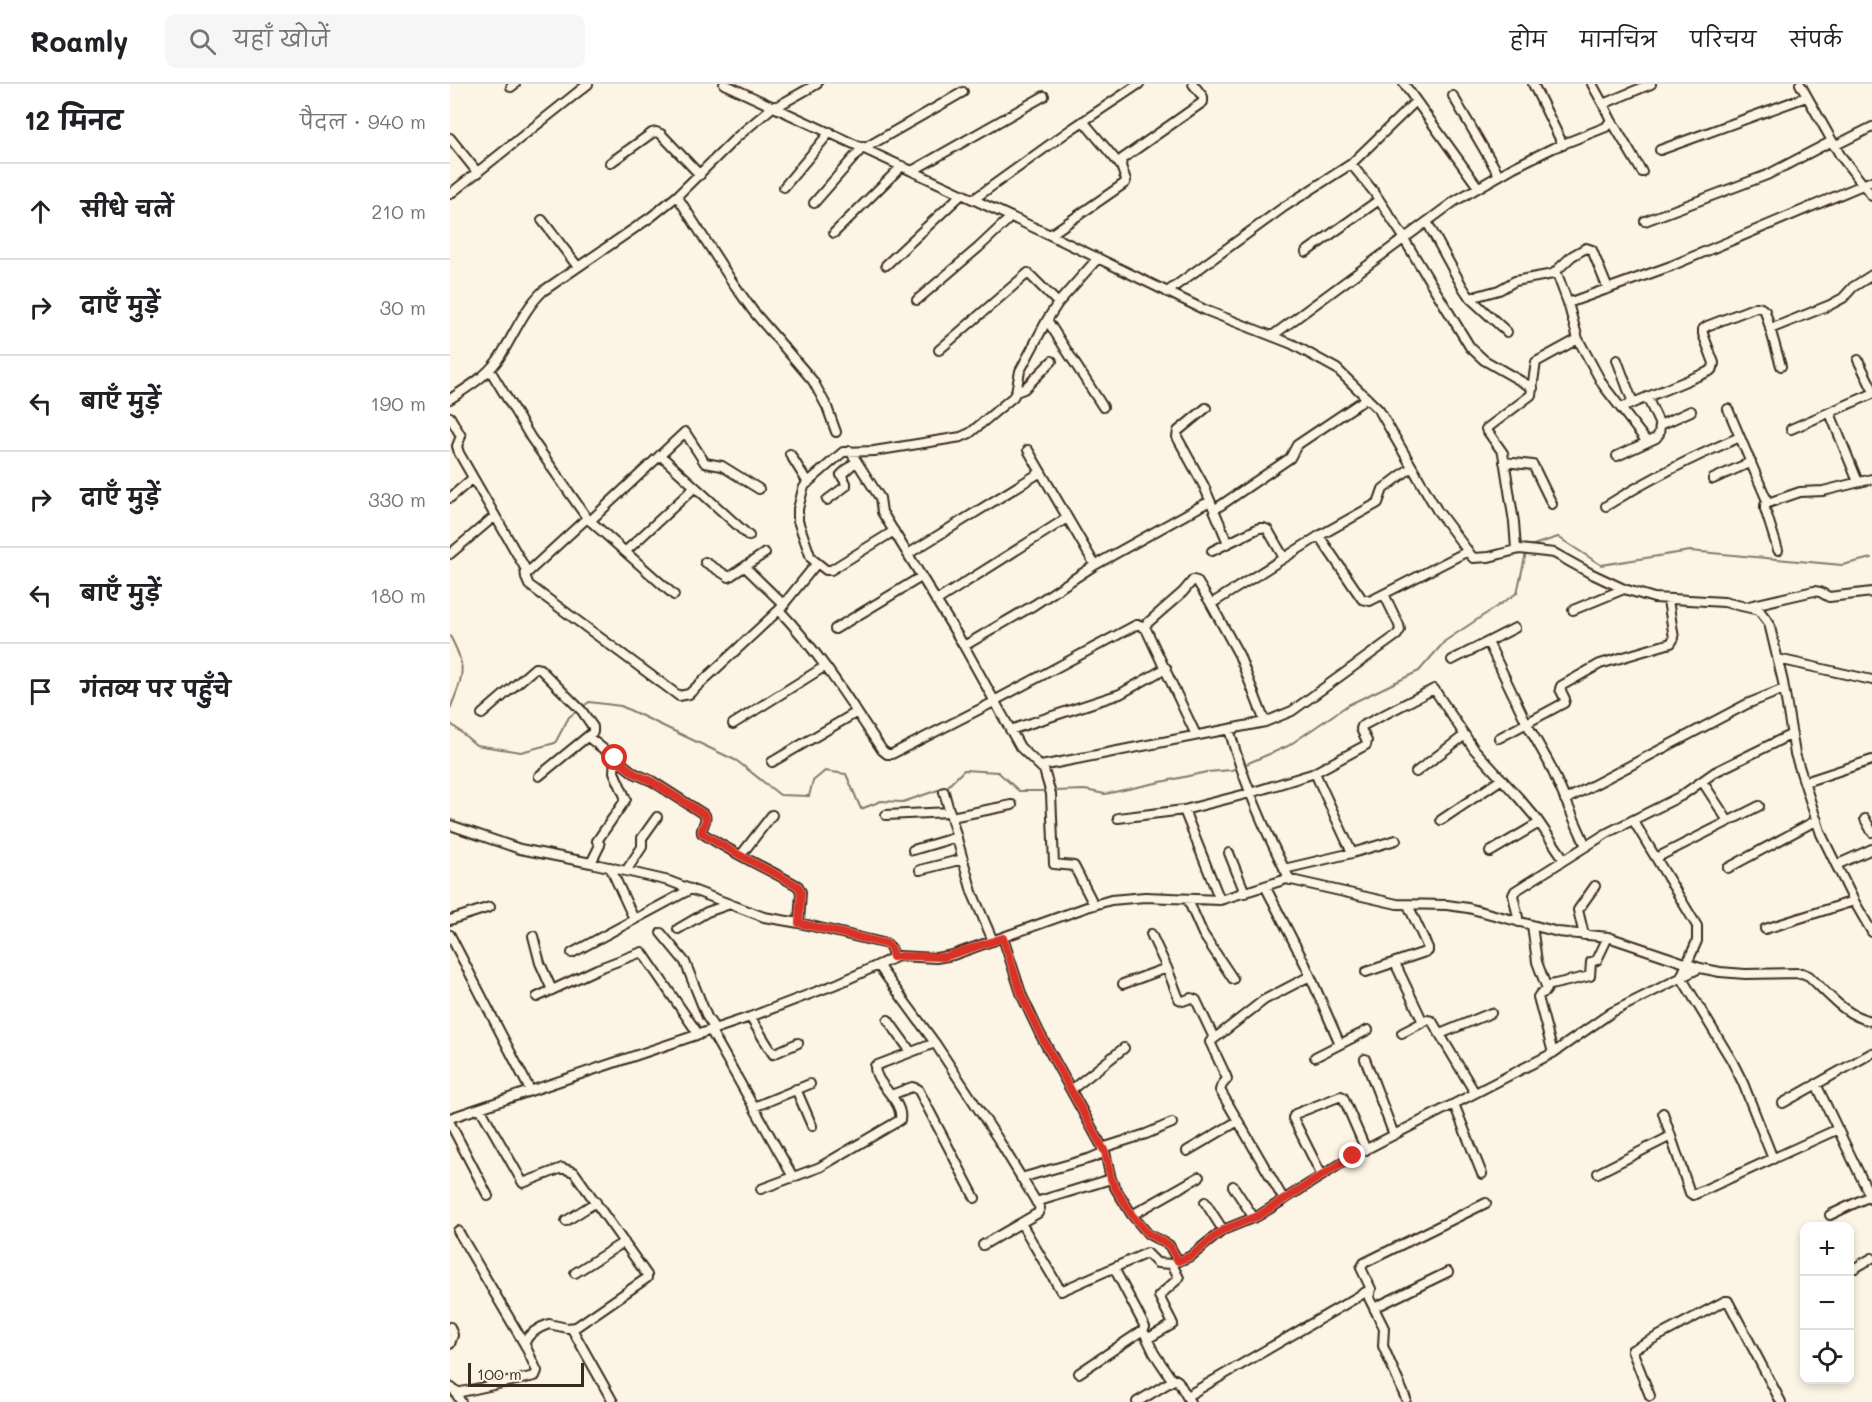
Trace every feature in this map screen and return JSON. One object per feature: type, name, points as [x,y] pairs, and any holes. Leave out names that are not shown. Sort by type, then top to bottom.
[{"type":"street","points":[[450,194],[588,84]]},
{"type":"street","points":[[724,84],[1011,216],[1205,310],[1292,344],[1337,369],[1379,410],[1437,510],[1473,558],[1489,557],[1518,549],[1554,553],[1624,589],[1654,598],[1724,602],[1759,610],[1769,623],[1796,754],[1821,834],[1872,932]]},
{"type":"street","points":[[450,399],[490,370],[533,300],[543,291],[677,196],[737,137],[775,107],[817,84]]},
{"type":"street","points":[[974,200],[1083,121],[1139,84]]},
{"type":"street","points":[[1121,166],[1122,159],[1203,102],[1203,97],[1193,84]]},
{"type":"street","points":[[1404,84],[1478,187]]},
{"type":"street","points":[[1533,84],[1563,145]]},
{"type":"street","points":[[1592,84],[1642,172]]},
{"type":"street","points":[[1603,104],[1651,84]]},
{"type":"street","points":[[1800,84],[1845,164],[1872,196]]},
{"type":"street","points":[[814,203],[864,148],[963,92]]},
{"type":"street","points":[[912,171],[1044,96]]},
{"type":"street","points":[[1453,96],[1499,176]]},
{"type":"street","points":[[1660,150],[1806,97]]},
{"type":"street","points":[[1167,292],[1284,207],[1351,164],[1416,101]]},
{"type":"street","points":[[1272,336],[1455,201],[1499,176],[1606,127],[1611,120]]},
{"type":"street","points":[[1050,235],[1125,183],[1126,177],[1121,166],[1083,121]]},
{"type":"street","points":[[1645,221],[1767,175],[1872,127]]},
{"type":"street","points":[[610,163],[656,132],[700,175]]},
{"type":"street","points":[[784,187],[830,132]]},
{"type":"street","points":[[450,138],[478,173]]},
{"type":"street","points":[[1351,164],[1405,239],[1463,337],[1476,354],[1533,388]]},
{"type":"street","points":[[834,233],[902,166]]},
{"type":"street","points":[[1568,303],[1671,266],[1872,180]]},
{"type":"street","points":[[886,265],[962,194]]},
{"type":"street","points":[[677,196],[753,311],[813,381],[827,407],[836,432]]},
{"type":"street","points":[[1306,252],[1379,200]]},
{"type":"street","points":[[917,300],[978,248],[1011,216]]},
{"type":"street","points":[[542,220],[578,267]]},
{"type":"street","points":[[1427,222],[1470,298],[1507,332]]},
{"type":"street","points":[[1470,298],[1499,290],[1515,281],[1549,275],[1572,256],[1589,248],[1592,250],[1608,289]]},
{"type":"street","points":[[894,531],[831,570],[826,570],[810,555],[797,517],[803,489],[841,454],[961,437],[970,433],[993,415],[1016,392],[1020,371],[1058,303],[1098,258]]},
{"type":"street","points":[[1556,271],[1578,339],[1603,384],[1647,442]]},
{"type":"street","points":[[939,350],[1028,273],[1058,303]]},
{"type":"street","points":[[1770,329],[1844,298],[1853,287],[1872,275]]},
{"type":"street","points":[[1621,408],[1710,371],[1714,363],[1703,329],[1756,308],[1765,311],[1781,366]]},
{"type":"street","points":[[1047,320],[1103,407]]},
{"type":"street","points":[[1518,549],[1502,450],[1486,429],[1531,395],[1536,362],[1578,339]]},
{"type":"street","points":[[1617,360],[1633,404]]},
{"type":"street","points":[[1858,360],[1872,388]]},
{"type":"street","points":[[1016,392],[1024,389],[1052,361]]},
{"type":"street","points":[[490,370],[531,438],[589,519],[674,595]]},
{"type":"street","points":[[1791,429],[1872,394]]},
{"type":"street","points":[[1214,510],[1290,458],[1298,446],[1367,398]]},
{"type":"street","points":[[1617,456],[1658,436],[1660,424],[1647,398]]},
{"type":"street","points":[[1206,408],[1178,431],[1177,437],[1210,501],[1228,543]]},
{"type":"street","points":[[1728,409],[1768,503]]},
{"type":"street","points":[[1660,424],[1691,411]]},
{"type":"street","points":[[1830,413],[1858,482]]},
{"type":"street","points":[[450,417],[461,436],[457,450],[525,568],[529,585],[679,696],[689,694],[781,608],[816,563]]},
{"type":"street","points":[[526,574],[685,432],[705,463],[722,466],[759,489]]},
{"type":"street","points":[[1606,506],[1659,475],[1740,437]]},
{"type":"street","points":[[1028,450],[1095,566]]},
{"type":"street","points":[[850,451],[879,496],[881,510],[964,646],[1020,747],[1041,766],[1048,780],[1051,794],[1054,864],[1074,866],[1094,905]]},
{"type":"street","points":[[790,454],[808,483]]},
{"type":"street","points":[[660,455],[749,536]]},
{"type":"street","points":[[827,500],[846,486],[841,475],[856,461]]},
{"type":"street","points":[[1504,462],[1533,465],[1552,504]]},
{"type":"street","points":[[1713,479],[1750,462]]},
{"type":"street","points":[[1211,604],[1378,502],[1383,489],[1412,467]]},
{"type":"street","points":[[908,554],[1041,472]]},
{"type":"street","points":[[450,498],[473,478]]},
{"type":"street","points":[[1778,550],[1765,505],[1800,492],[1823,491],[1872,479]]},
{"type":"street","points":[[626,551],[695,487]]},
{"type":"street","points":[[964,646],[1095,566],[1210,501]]},
{"type":"street","points":[[450,554],[495,516]]},
{"type":"street","points":[[936,601],[1067,518]]},
{"type":"street","points":[[1212,551],[1259,528],[1264,528],[1268,530],[1284,558]]},
{"type":"street","points":[[1319,536],[1362,599],[1370,601],[1468,551]]},
{"type":"street","points":[[705,562],[729,577],[765,553]]},
{"type":"street","points":[[745,567],[781,608],[882,750],[890,754],[994,702],[1136,625],[1143,627],[1166,668],[1196,735]]},
{"type":"street","points":[[835,629],[921,576]]},
{"type":"street","points":[[1143,627],[1183,592],[1193,580],[1197,580],[1239,655],[1264,722]]},
{"type":"street","points":[[1573,610],[1624,589]]},
{"type":"street","points":[[1744,607],[1814,591],[1829,597],[1872,592]]},
{"type":"street","points":[[1041,766],[1264,722],[1292,711],[1397,635],[1400,630],[1399,625],[1383,594]]},
{"type":"street","points":[[1500,738],[1564,703],[1561,686],[1600,664],[1671,643],[1674,638],[1668,600]]},
{"type":"street","points":[[1452,660],[1515,628]]},
{"type":"street","points":[[1488,642],[1527,724],[1549,763],[1586,846]]},
{"type":"street","points":[[1778,658],[1872,680]]},
{"type":"street","points":[[733,724],[824,667]]},
{"type":"street","points":[[482,714],[535,668],[540,669],[582,711],[593,727],[593,732],[539,776]]},
{"type":"street","points":[[1010,730],[1120,694],[1166,668]]},
{"type":"street","points":[[1118,818],[1184,810],[1315,773],[1366,745],[1367,741],[1361,729],[1362,726],[1431,689],[1436,690],[1485,762],[1515,792],[1564,859]]},
{"type":"street","points":[[1566,800],[1747,704],[1784,689]]},
{"type":"street","points":[[772,762],[857,712]]},
{"type":"street","points":[[1229,729],[1241,771],[1290,879]]},
{"type":"street","points":[[1519,922],[1513,893],[1586,846],[1681,796],[1715,772],[1792,734]]},
{"type":"street","points":[[1416,772],[1465,735]]},
{"type":"street","points":[[588,737],[634,773],[705,815],[706,820],[702,833],[725,848],[798,886],[801,889],[799,923]]},
{"type":"street","points":[[591,863],[600,845],[597,841],[626,799],[614,772],[615,758]]},
{"type":"street","points":[[1804,782],[1872,760]]},
{"type":"street","points":[[1315,773],[1352,853]]},
{"type":"street","points":[[1441,820],[1502,779]]},
{"type":"street","points":[[1702,781],[1728,821]]},
{"type":"street","points":[[944,792],[972,892],[993,941]]},
{"type":"street","points":[[886,815],[950,815],[1012,805]]},
{"type":"street","points":[[1656,858],[1759,806]]},
{"type":"street","points":[[1184,810],[1220,900]]},
{"type":"street","points":[[741,855],[772,815]]},
{"type":"street","points":[[626,871],[642,847],[642,838],[657,817]]},
{"type":"street","points":[[1865,819],[1872,832]]},
{"type":"street","points":[[1633,820],[1697,926],[1697,941],[1681,977]]},
{"type":"street","points":[[1728,868],[1817,820]]},
{"type":"street","points":[[1490,852],[1539,823]]},
{"type":"street","points":[[450,825],[514,847],[669,881],[764,917],[887,944],[891,948],[893,957]]},
{"type":"street","points":[[913,850],[957,837]]},
{"type":"street","points":[[1284,869],[1396,840]]},
{"type":"street","points":[[1836,865],[1872,849]]},
{"type":"street","points":[[1229,853],[1245,893]]},
{"type":"street","points":[[920,870],[963,859]]},
{"type":"street","points":[[610,867],[634,919]]},
{"type":"street","points":[[450,1118],[750,1017],[893,957],[944,957],[1111,900],[1138,897],[1220,900],[1290,879],[1408,905],[1447,905],[1468,908],[1558,932],[1608,938],[1700,968],[1733,974],[1802,973],[1809,976],[1852,1014],[1872,1021]]},
{"type":"street","points":[[1265,886],[1310,976],[1340,1044]]},
{"type":"street","points":[[1584,935],[1578,910],[1595,886]]},
{"type":"street","points":[[572,953],[691,889]]},
{"type":"street","points":[[1188,900],[1203,934],[1233,979]]},
{"type":"street","points":[[1765,928],[1854,901]]},
{"type":"street","points":[[678,929],[706,912],[730,904]]},
{"type":"street","points":[[1366,972],[1428,951],[1408,905]]},
{"type":"street","points":[[450,920],[490,908]]},
{"type":"street","points":[[1532,925],[1537,962],[1546,987],[1546,991],[1538,998],[1553,1053]]},
{"type":"street","points":[[661,933],[685,962],[713,1030],[793,1177]]},
{"type":"street","points":[[1151,934],[1179,999],[1196,1000],[1214,1038]]},
{"type":"street","points":[[450,935],[530,1090]]},
{"type":"street","points":[[533,936],[540,963],[552,990]]},
{"type":"street","points":[[1003,938],[1022,996],[1104,1150],[1111,1179],[1132,1215],[1148,1234],[1169,1245],[1179,1278],[1159,1296],[1173,1324],[1147,1339]]},
{"type":"street","points":[[1546,987],[1590,976],[1591,962],[1597,959],[1608,938]]},
{"type":"street","points":[[537,997],[597,969],[642,952],[699,1035]]},
{"type":"street","points":[[1395,963],[1424,1022]]},
{"type":"street","points":[[878,965],[935,1043],[998,1139],[1040,1211],[983,1245]]},
{"type":"street","points":[[1123,984],[1167,968]]},
{"type":"street","points":[[1021,1222],[1061,1291],[1147,1253],[1157,1263],[1175,1262],[1191,1256],[1223,1230],[1254,1218],[1366,1150],[1553,1053],[1612,1012],[1700,968]]},
{"type":"street","points":[[1284,1200],[1220,1090],[1227,1079],[1210,1042],[1264,1000],[1310,976]]},
{"type":"street","points":[[1681,977],[1732,1061],[1773,1159]]},
{"type":"street","points":[[1440,1035],[1491,1013]]},
{"type":"street","points":[[750,1017],[773,1054],[798,1043]]},
{"type":"street","points":[[888,1020],[911,1052]]},
{"type":"street","points":[[1402,1033],[1427,1020],[1432,1021],[1475,1093]]},
{"type":"street","points":[[1315,1057],[1368,1030]]},
{"type":"street","points":[[761,1189],[832,1161],[900,1120],[901,1115],[875,1071],[875,1066],[935,1043]]},
{"type":"street","points":[[1071,1090],[1124,1048]]},
{"type":"street","points":[[1783,1103],[1872,1053]]},
{"type":"street","points":[[1365,1059],[1394,1135]]},
{"type":"street","points":[[754,1107],[810,1084]]},
{"type":"street","points":[[1816,1084],[1871,1197],[1830,1215]]},
{"type":"street","points":[[891,1095],[912,1087],[918,1089],[975,1198]]},
{"type":"street","points":[[796,1089],[812,1126]]},
{"type":"street","points":[[1322,1176],[1293,1118],[1295,1114],[1343,1097],[1366,1150]]},
{"type":"street","points":[[1454,1104],[1482,1174]]},
{"type":"street","points":[[480,1108],[523,1184],[562,1168],[574,1172],[647,1275],[647,1278],[572,1329]]},
{"type":"street","points":[[1664,1113],[1690,1193],[1693,1195],[1838,1129]]},
{"type":"street","points":[[1187,1151],[1238,1121]]},
{"type":"street","points":[[450,1123],[488,1196]]},
{"type":"street","points":[[1021,1178],[1104,1150],[1172,1123]]},
{"type":"street","points":[[1598,1173],[1671,1136]]},
{"type":"street","points":[[1132,1215],[1199,1177]]},
{"type":"street","points":[[1036,1202],[1111,1179]]},
{"type":"street","points":[[1233,1186],[1254,1218]]},
{"type":"street","points":[[566,1221],[596,1202]]},
{"type":"street","points":[[1205,1202],[1223,1230]]},
{"type":"street","points":[[1406,1399],[1383,1346],[1384,1328],[1369,1298],[1371,1289],[1361,1271],[1364,1263],[1486,1203]]},
{"type":"street","points":[[452,1388],[461,1392],[535,1376],[537,1371],[525,1345],[458,1231]]},
{"type":"street","points":[[574,1273],[624,1242]]},
{"type":"street","points":[[1854,1268],[1872,1258]]},
{"type":"street","points":[[1114,1268],[1145,1323],[1143,1330],[1154,1353],[1172,1380]]},
{"type":"street","points":[[1374,1308],[1448,1272]]},
{"type":"street","points":[[1137,1402],[1172,1380],[1178,1381],[1189,1399],[1371,1289]]},
{"type":"street","points":[[1650,1396],[1632,1350],[1728,1301],[1781,1402]]},
{"type":"street","points":[[525,1345],[527,1337],[544,1326],[554,1324],[572,1329],[613,1402]]},
{"type":"street","points":[[450,1327],[453,1335],[450,1344]]},
{"type":"street","points":[[1078,1373],[1143,1330]]},
{"type":"street","points":[[452,1388],[461,1402]]},
{"type":"waterway","points":[[1527,547],[1558,537],[1601,565],[1690,551],[1842,565],[1872,558]]},
{"type":"waterway","points":[[1054,791],[1085,790],[1105,794],[1207,772],[1232,770],[1288,746],[1348,705],[1419,671],[1445,641],[1517,593],[1526,553]]},
{"type":"waterway","points":[[450,636],[456,647],[462,672],[450,709]]},
{"type":"waterway","points":[[450,723],[476,745],[521,752],[555,743],[569,717],[589,702],[621,706],[737,761],[780,795],[809,796],[813,781],[825,771],[846,774],[861,809],[881,801],[903,802],[947,787],[964,770],[998,772],[1019,791],[1048,791]]},
{"type":"route","points":[[615,758],[634,773],[705,815],[706,820],[702,833],[725,848],[798,886],[801,889],[799,923],[890,945],[893,957],[944,957],[1003,938],[1022,996],[1040,1034],[1105,1152],[1111,1179],[1116,1189],[1132,1215],[1148,1234],[1169,1245],[1178,1261],[1191,1256],[1223,1230],[1258,1216],[1353,1156]]}]
